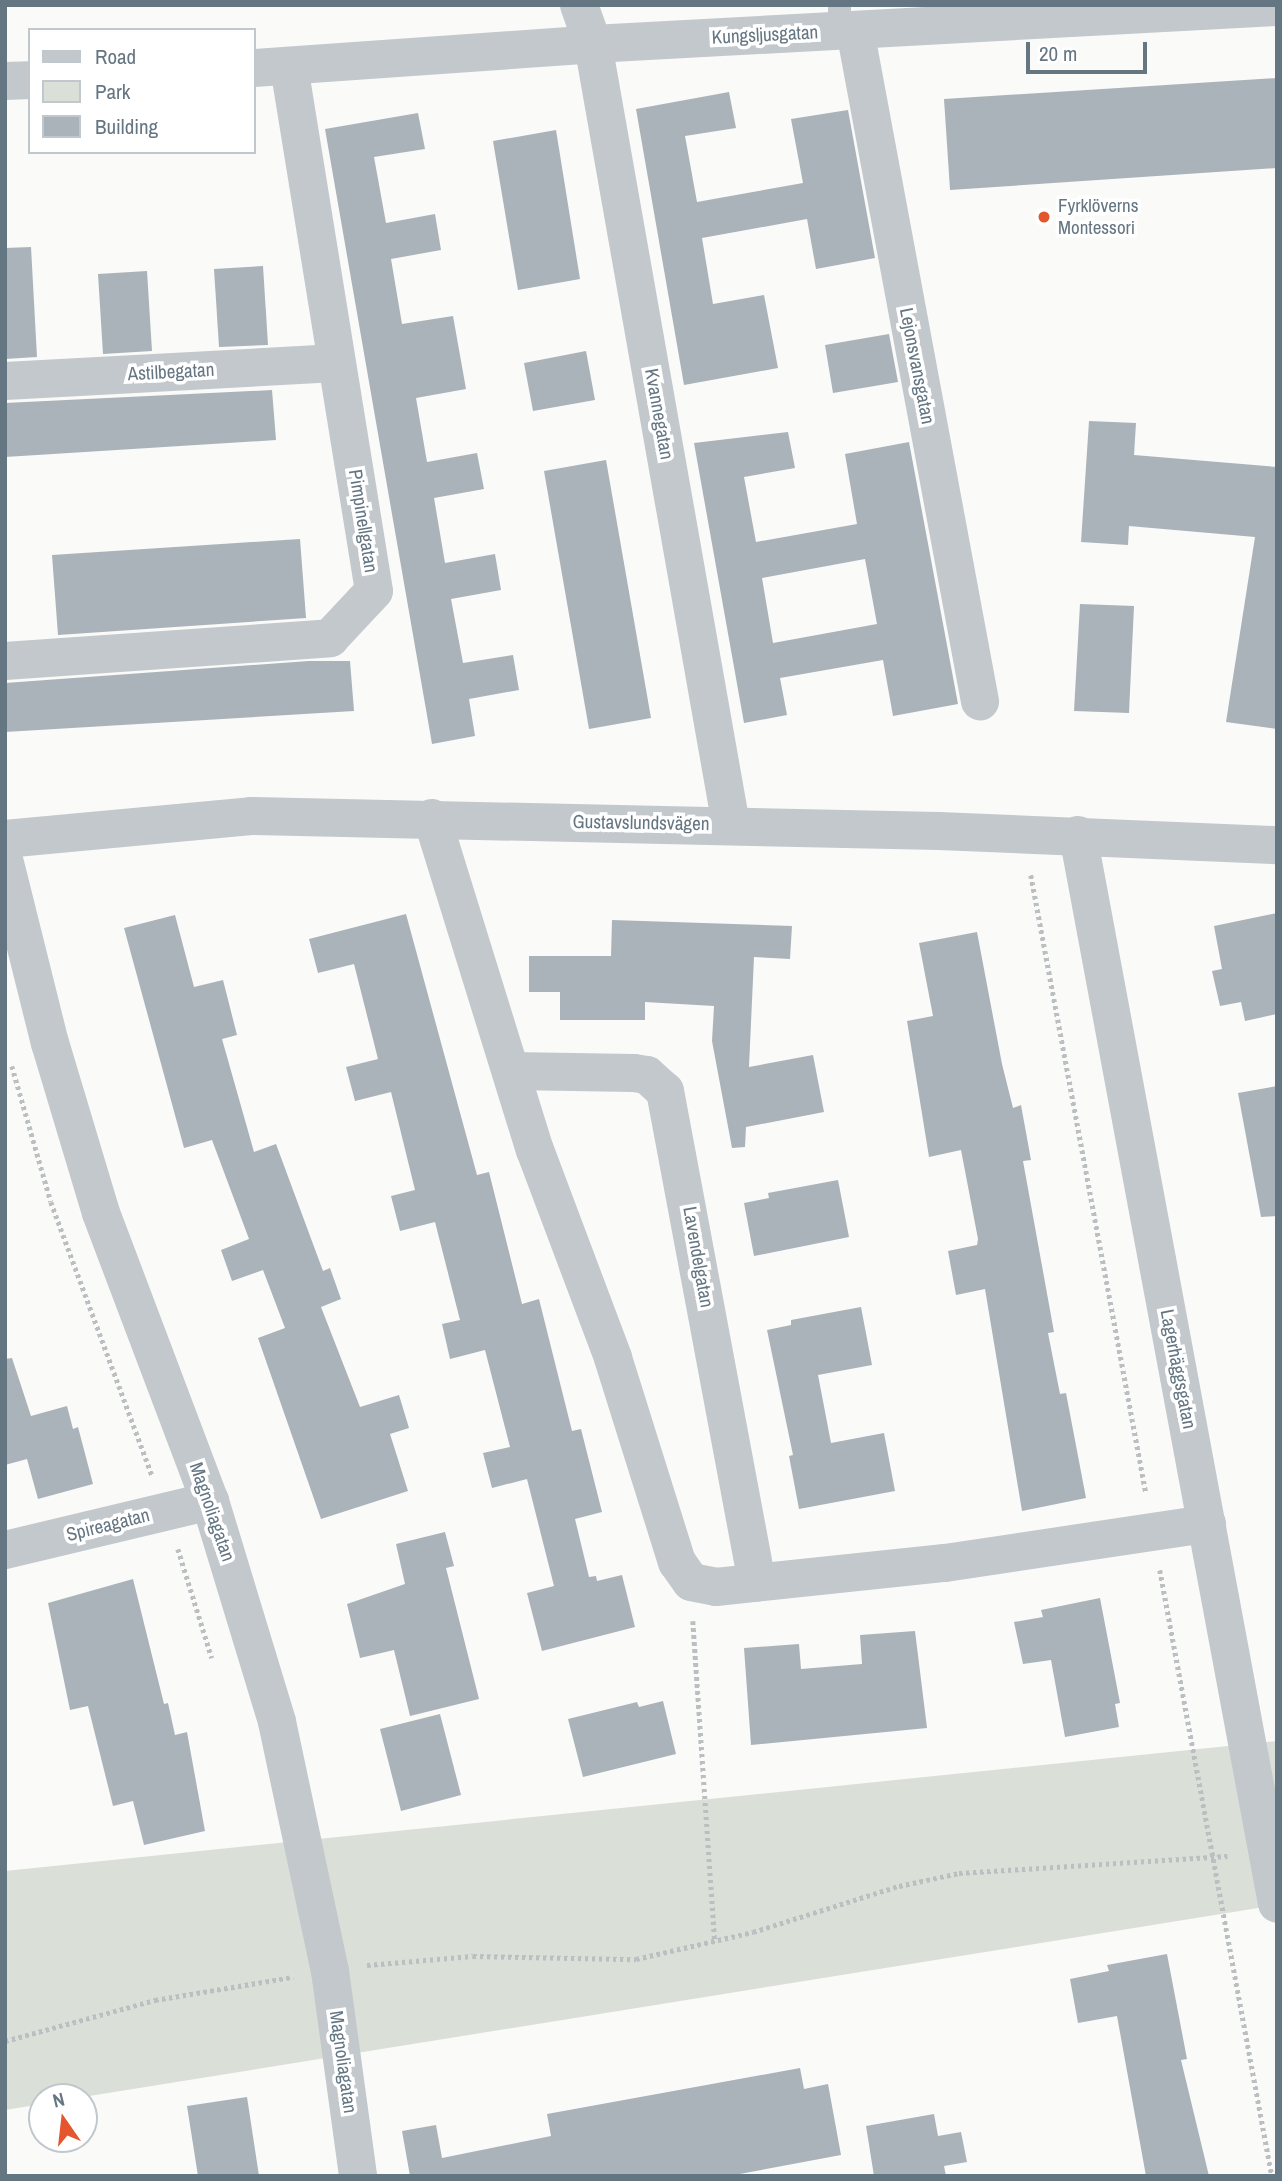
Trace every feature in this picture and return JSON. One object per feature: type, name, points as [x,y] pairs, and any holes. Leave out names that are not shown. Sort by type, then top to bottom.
[{"type":"street","name":"Kvannegatan","points":[[579,5],[593,44],[731,825]]},
{"type":"street","name":"Kungsljusgatan","points":[[272,67],[593,44],[844,22],[1097,11],[1277,7]]},
{"type":"street","name":"Lejonsvansgatan","points":[[844,22],[980,701]]},
{"type":"street","name":"Pimpinellgatan","points":[[5,661],[330,638],[374,591],[337,363],[272,67]]},
{"type":"street","points":[[5,81],[28,80]]},
{"type":"street","name":"Astilbegatan","points":[[5,381],[337,363]]},
{"type":"street","name":"Gustavslundsvägen","points":[[5,839],[251,816],[731,825],[1078,835],[1277,845]]},
{"type":"street","points":[[432,818],[511,1071],[613,1358],[677,1562],[691,1582],[716,1587],[945,1563],[1207,1524]]},
{"type":"street","name":"Lagerhäggsgatan","points":[[1078,835],[1277,1904]]},
{"type":"street","name":"Magnoliagatan","points":[[5,863],[50,1043],[101,1213],[210,1501],[276,1722],[330,1971],[358,2176]]},
{"type":"street","name":"Lavendelgatan","points":[[511,1071],[634,1073],[647,1075],[665,1091],[757,1582]]},
{"type":"street","name":"Spireagatan","points":[[5,1550],[210,1501]]},
{"type":"path","points":[[9,1055],[51,1202],[165,1511],[216,1668]]},
{"type":"path","points":[[691,1582],[715,1941]]},
{"type":"path","points":[[5,2041],[155,2000],[330,1971],[452,1957],[618,1961],[715,1941],[899,1886],[958,1873],[1136,1865],[1267,1851]]},
{"type":"path","points":[[286,1964],[291,1991]]},
{"type":"green space","points":[[1277,1741],[1277,1905],[98,2095],[98,2083],[28,2083],[28,2106],[5,2110],[5,1871]]},
{"type":"building","points":[[1277,78],[1277,168],[950,190],[944,99]]},
{"type":"building","points":[[729,92],[736,128],[685,136],[697,202],[803,183],[791,119],[848,110],[875,258],[816,269],[807,219],[702,238],[713,304],[764,295],[778,368],[684,385],[636,109]]},
{"type":"building","points":[[418,113],[425,149],[374,157],[386,223],[435,214],[441,250],[391,259],[402,324],[453,316],[466,389],[416,398],[427,462],[477,453],[484,489],[434,498],[445,563],[495,554],[501,590],[451,599],[463,663],[513,655],[519,690],[469,699],[475,736],[432,744],[325,129]]},
{"type":"building","points":[[556,130],[580,279],[518,290],[493,141]]},
{"type":"building","points":[[31,247],[37,357],[5,359],[5,248]]},
{"type":"building","points":[[263,266],[268,345],[219,347],[214,269]]},
{"type":"building","points":[[147,271],[152,351],[103,354],[98,274]]},
{"type":"building","points":[[889,334],[898,382],[833,393],[825,345]]},
{"type":"building","points":[[586,351],[595,400],[533,411],[524,363]]},
{"type":"building","points":[[272,390],[276,440],[5,457],[5,403]]},
{"type":"building","points":[[1089,421],[1136,423],[1134,455],[1277,467],[1277,729],[1226,722],[1255,537],[1129,526],[1128,545],[1081,542]]},
{"type":"building","points":[[788,432],[795,468],[744,477],[756,542],[857,524],[845,454],[909,442],[958,704],[893,716],[883,660],[780,678],[787,715],[744,723],[694,443]],"holes":[[[865,559],[877,624],[773,643],[762,578]]]},
{"type":"building","points":[[606,460],[651,718],[589,729],[544,471]]},
{"type":"building","points":[[300,539],[306,618],[58,635],[52,555]]},
{"type":"building","points":[[1080,604],[1134,606],[1129,713],[1074,711]]},
{"type":"building","points":[[309,661],[350,661],[354,711],[5,732],[5,683]]},
{"type":"building","points":[[1277,913],[1277,1014],[1245,1021],[1241,1002],[1220,1006],[1212,971],[1222,969],[1214,926]]},
{"type":"building","points":[[406,914],[477,1175],[489,1172],[522,1304],[539,1299],[572,1431],[581,1429],[602,1512],[575,1519],[589,1577],[596,1576],[597,1581],[622,1575],[635,1627],[542,1651],[527,1593],[554,1586],[527,1479],[492,1488],[483,1453],[510,1447],[485,1350],[450,1359],[442,1324],[460,1320],[435,1222],[400,1231],[391,1196],[415,1190],[391,1092],[355,1101],[346,1067],[378,1059],[354,964],[318,973],[309,939]]},
{"type":"building","points":[[175,915],[194,987],[223,980],[237,1035],[222,1039],[254,1152],[276,1144],[323,1271],[330,1268],[341,1299],[321,1307],[360,1407],[399,1395],[409,1428],[390,1434],[408,1491],[321,1519],[258,1338],[285,1328],[263,1270],[232,1281],[221,1250],[249,1239],[212,1140],[184,1148],[124,928]]},
{"type":"building","points":[[612,920],[792,926],[790,959],[754,957],[749,1067],[813,1055],[824,1112],[746,1127],[745,1147],[732,1148],[712,1041],[714,1006],[645,1002],[645,1020],[560,1020],[560,992],[529,992],[529,956],[611,956]]},
{"type":"building","points":[[977,932],[1013,1108],[1021,1105],[1031,1160],[1023,1161],[1054,1332],[1048,1333],[1060,1394],[1066,1393],[1086,1498],[1022,1511],[985,1289],[956,1295],[948,1251],[977,1245],[978,1239],[961,1150],[929,1157],[907,1021],[933,1016],[919,943]]},
{"type":"building","points":[[1277,1086],[1277,1216],[1261,1217],[1238,1093]]},
{"type":"building","points":[[838,1180],[849,1237],[754,1256],[744,1203],[769,1198],[768,1193]]},
{"type":"building","points":[[861,1307],[872,1365],[818,1375],[831,1443],[884,1433],[895,1491],[799,1509],[789,1456],[793,1455],[767,1330],[791,1325],[791,1320]]},
{"type":"building","points":[[12,1358],[31,1416],[67,1406],[73,1429],[78,1427],[93,1484],[38,1499],[27,1459],[5,1465],[5,1359]]},
{"type":"building","points":[[445,1532],[454,1566],[446,1568],[479,1699],[410,1716],[394,1650],[360,1658],[347,1604],[405,1584],[396,1544]]},
{"type":"building","points":[[133,1579],[164,1704],[168,1703],[175,1735],[187,1732],[205,1831],[144,1845],[133,1801],[113,1806],[88,1706],[70,1710],[48,1603]]},
{"type":"building","points":[[1100,1598],[1120,1703],[1115,1704],[1119,1727],[1065,1737],[1051,1660],[1023,1664],[1014,1622],[1043,1617],[1041,1610]]},
{"type":"building","points":[[915,1631],[927,1728],[751,1745],[744,1648],[799,1644],[801,1669],[862,1664],[860,1635]]},
{"type":"building","points":[[663,1701],[676,1754],[583,1777],[568,1719],[637,1702],[639,1707]]},
{"type":"building","points":[[440,1714],[461,1795],[401,1811],[380,1729]]},
{"type":"building","points":[[1167,1954],[1187,2059],[1181,2060],[1209,2176],[1146,2176],[1117,2016],[1078,2023],[1070,1979],[1109,1971],[1107,1965]]},
{"type":"building","points":[[800,2068],[804,2089],[828,2084],[841,2155],[729,2176],[410,2176],[402,2131],[436,2125],[442,2158],[551,2136],[547,2114]]},
{"type":"building","points":[[247,2097],[259,2176],[198,2176],[187,2106]]},
{"type":"building","points":[[934,2114],[938,2136],[961,2132],[967,2162],[944,2166],[946,2176],[874,2176],[866,2126]]},
{"type":"place","name":"Fyrklöverns Montessori","points":[[1044,217]]}]
